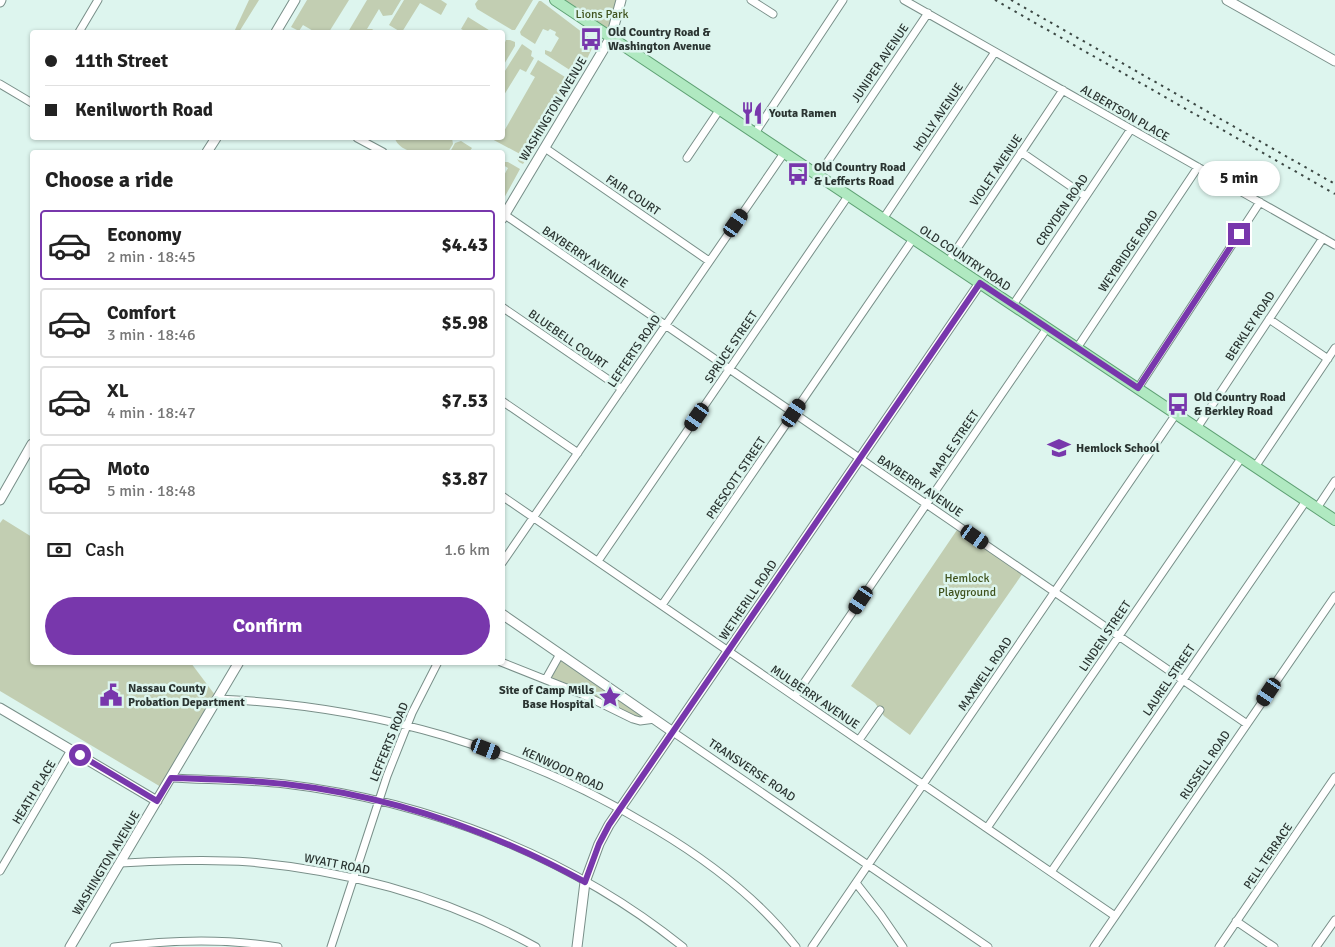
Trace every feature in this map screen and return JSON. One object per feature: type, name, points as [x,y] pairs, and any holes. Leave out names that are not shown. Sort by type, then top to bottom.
[{"type":"main road","name":"OLD COUNTRY ROAD","points":[[558,1],[1335,520]]},
{"type":"street","points":[[80,30],[98,0]]},
{"type":"street","points":[[277,30],[295,0]]},
{"type":"street","name":"WASHINGTON AVENUE","points":[[505,215],[610,37],[620,0]]},
{"type":"street","points":[[754,133],[843,0]]},
{"type":"street","name":"ALBERTSON PLACE","points":[[904,0],[1335,245]]},
{"type":"street","points":[[1227,0],[1240,3],[1335,61]]},
{"type":"street","points":[[753,1],[773,14]]},
{"type":"street","name":"JUNIPER AVENUE","points":[[818,176],[928,13]]},
{"type":"street","name":"HOLLY AVENUE","points":[[883,219],[995,52]]},
{"type":"street","points":[[0,84],[30,103]]},
{"type":"street","name":"VIOLET AVENUE","points":[[948,262],[1062,90]]},
{"type":"street","points":[[687,158],[720,109]]},
{"type":"street","name":"CROYDEN ROAD","points":[[1013,305],[1131,129]]},
{"type":"street","points":[[361,140],[378,150]]},
{"type":"street","name":"FAIR COURT","points":[[545,148],[709,261]]},
{"type":"street","points":[[1021,152],[1085,196]]},
{"type":"street","name":"LEFFERTS ROAD","points":[[505,559],[784,153]]},
{"type":"street","name":"WEYBRIDGE ROAD","points":[[1077,348],[1198,167]]},
{"type":"street","name":"SPRUCE STREET","points":[[598,561],[848,196]]},
{"type":"street","points":[[1138,388],[1260,202]]},
{"type":"street","name":"BAYBERRY AVENUE","points":[[505,218],[730,369],[1247,724]]},
{"type":"street","name":"BERKLEY ROAD","points":[[1197,428],[1323,238]]},
{"type":"street","name":"PRESCOTT STREET","points":[[662,605],[913,239]]},
{"type":"street","name":"WETHERILL ROAD","points":[[577,947],[585,882],[599,844],[609,825],[980,283]]},
{"type":"street","name":"BLUEBELL COURT","points":[[505,309],[622,389]]},
{"type":"street","points":[[1269,319],[1328,359]]},
{"type":"street","name":"MAPLE STREET","points":[[795,696],[1047,328]]},
{"type":"street","points":[[1256,467],[1335,348]]},
{"type":"street","points":[[505,403],[578,453]]},
{"type":"street","name":"MAXWELL ROAD","points":[[812,947],[1176,414]]},
{"type":"street","points":[[0,500],[30,448]]},
{"type":"street","name":"LINDEN STREET","points":[[987,828],[1242,458]]},
{"type":"street","points":[[1317,508],[1335,481]]},
{"type":"street","name":"MULBERRY AVENUE","points":[[505,498],[1116,916]]},
{"type":"street","name":"LAUREL STREET","points":[[1051,872],[1306,501]]},
{"type":"street","name":"RUSSELL ROAD","points":[[1094,947],[1335,596]]},
{"type":"street","name":"TRANSVERSE ROAD","points":[[505,616],[988,947]]},
{"type":"street","points":[[546,679],[560,654]]},
{"type":"street","points":[[505,664],[584,695],[633,719],[640,721],[655,719]]},
{"type":"street","name":"WASHINGTON AVENUE","points":[[70,947],[237,665]]},
{"type":"street","name":"LEFFERTS ROAD","points":[[331,947],[396,750],[437,665]]},
{"type":"street","name":"KENWOOD ROAD","points":[[218,699],[310,706],[368,716],[472,743],[530,765],[589,792],[680,844],[726,878],[763,911],[796,947]]},
{"type":"street","points":[[0,708],[157,801]]},
{"type":"street","points":[[859,740],[880,710]]},
{"type":"street","name":"HEATH PLACE","points":[[0,872],[71,750]]},
{"type":"street","name":"PELL TERRACE","points":[[1219,947],[1335,777]]},
{"type":"street","points":[[171,778],[284,784],[378,801],[426,814],[489,836],[542,859],[585,882],[646,919],[683,947]]},
{"type":"street","name":"WYATT ROAD","points":[[120,863],[184,860],[249,862],[296,867],[354,878],[440,903],[477,918],[536,947]]},
{"type":"street","points":[[856,883],[903,947]]},
{"type":"street","points":[[1316,947],[1335,920]]},
{"type":"street","points":[[1236,921],[1274,947]]},
{"type":"street","points":[[114,947],[199,941],[278,947]]},
{"type":"green space","points":[[249,0],[259,0],[240,30],[235,30]]},
{"type":"green space","points":[[307,0],[349,0],[330,30],[312,30],[303,25],[300,30],[291,27]]},
{"type":"green space","points":[[367,0],[401,0],[392,15],[383,16],[379,9],[367,29],[373,30],[349,30]]},
{"type":"green space","points":[[404,0],[441,0],[447,4],[441,15],[420,3],[403,30],[397,30],[389,25]]},
{"type":"green space","points":[[478,0],[533,0],[515,30],[512,30],[477,9],[475,4]]},
{"type":"green space","name":"Lions Park","points":[[561,0],[621,0],[611,37]]},
{"type":"green space","points":[[539,1],[595,42],[579,76],[545,54],[545,50],[551,52],[559,38],[555,35],[556,32],[550,29],[548,31],[543,29],[535,44],[521,35],[520,32]]},
{"type":"green space","points":[[468,17],[489,30],[463,30],[461,29]]},
{"type":"green space","points":[[506,40],[515,42],[515,46],[505,63]]},
{"type":"green space","points":[[522,44],[532,51],[531,56],[534,58],[526,72],[520,69],[505,93],[505,71]]},
{"type":"green space","points":[[538,60],[573,82],[523,164],[517,159],[520,154],[494,140],[505,140],[505,130],[535,77],[530,74]]},
{"type":"green space","points":[[396,140],[452,140],[453,144],[449,150],[408,150],[399,145]]},
{"type":"green space","points":[[461,141],[472,148],[470,150],[451,150],[455,143]]},
{"type":"green space","points":[[505,162],[520,169],[505,196],[505,173],[508,168],[505,166]]},
{"type":"green space","points":[[3,519],[30,536],[30,665],[192,665],[215,695],[161,787],[0,691],[0,523]]},
{"type":"green space","name":"Hemlock Playground","points":[[959,527],[1023,573],[910,735],[884,716],[875,703],[851,686]]},
{"type":"green space","points":[[560,654],[655,719],[640,721],[546,679]]},
{"type":"railway","points":[[995,0],[1335,194]]},
{"type":"railway","points":[[1011,0],[1335,184]]},
{"type":"place","name":"Old Country Road & Washington Avenue","points":[[591,39]]},
{"type":"place","name":"Youta Ramen","points":[[752,113]]},
{"type":"place","name":"Old Country Road & Lefferts Road","points":[[798,174]]},
{"type":"place","name":"Old Country Road & Berkley Road","points":[[1178,404]]},
{"type":"place","name":"Hemlock School","points":[[1059,448]]},
{"type":"place","name":"Nassau County Probation Department","points":[[111,695]]},
{"type":"place","name":"Site of Camp Mills Base Hospital","points":[[610,697]]},
{"type":"route","points":[[80,755],[157,801],[171,778],[284,784],[363,797],[401,806],[489,836],[542,859],[585,882],[599,844],[609,825],[980,283],[1138,388],[1239,234]]}]
